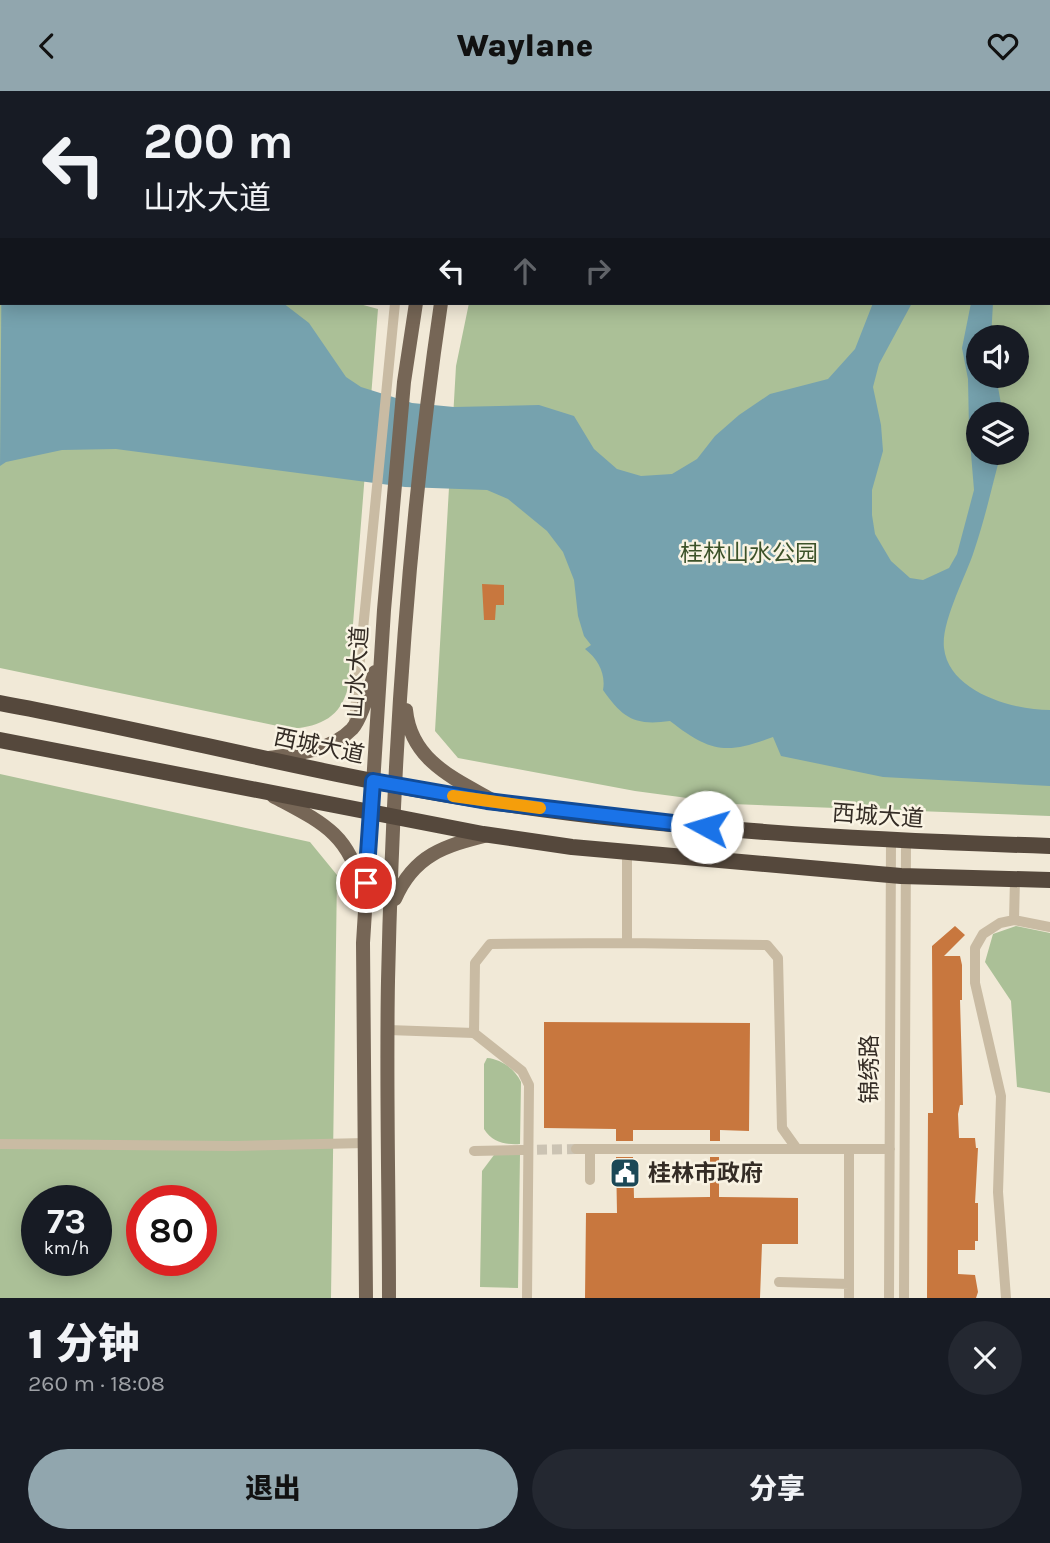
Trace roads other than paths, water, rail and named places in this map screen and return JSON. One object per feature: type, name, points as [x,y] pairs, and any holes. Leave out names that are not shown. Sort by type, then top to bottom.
[{"type":"highway","name":"西城大道","points":[[0,703],[373,781],[498,803],[733,829],[898,841],[1050,846]]},
{"type":"highway","points":[[0,740],[488,835],[627,852],[899,875],[1050,880]]},
{"type":"main road","name":"山水大道","points":[[366,1298],[365,907],[381,654],[404,382],[416,305]]},
{"type":"main road","name":"山水大道","points":[[389,1298],[388,1030],[394,817],[402,681],[427,398],[441,305]]},
{"type":"main road","points":[[266,758],[295,755],[329,744],[354,728],[381,654]]},
{"type":"main road","points":[[402,681],[407,717],[420,750],[434,766],[498,803]]},
{"type":"main road","points":[[266,792],[310,816],[342,840],[358,873],[365,907]]},
{"type":"main road","points":[[391,907],[403,880],[426,856],[457,843],[488,835]]},
{"type":"street","points":[[354,728],[396,305]]},
{"type":"street","name":"锦绣路","points":[[898,841],[904,1298]]},
{"type":"street","points":[[627,852],[627,943]]},
{"type":"street","name":"锦绣路","points":[[889,1298],[890,1149],[899,875]]},
{"type":"street","points":[[1013,921],[1015,879]]},
{"type":"street","points":[[1006,1298],[998,1192],[1001,1096],[975,983],[975,948],[984,934],[1000,923],[1013,921],[1050,927]]},
{"type":"street","points":[[474,1033],[475,963],[490,944],[767,945],[778,958],[782,1128],[797,1149]]},
{"type":"street","points":[[388,1030],[474,1033],[522,1071],[529,1085],[527,1298]]},
{"type":"street","points":[[0,1144],[234,1146],[365,1143]]},
{"type":"street","points":[[576,1149],[890,1149]]},
{"type":"street","points":[[590,1149],[590,1180]]},
{"type":"street","points":[[849,1149],[849,1298]]},
{"type":"street","points":[[474,1151],[522,1150]]},
{"type":"street","points":[[779,1282],[849,1284]]},
{"type":"water","points":[[1,305],[286,305],[309,323],[346,377],[361,387],[412,403],[454,407],[539,405],[574,416],[594,449],[617,469],[641,476],[672,474],[697,459],[715,436],[739,415],[770,394],[828,379],[855,349],[872,305],[911,305],[879,364],[873,387],[883,451],[872,490],[875,534],[891,561],[910,578],[923,580],[949,568],[957,554],[974,490],[972,465],[998,465],[978,539],[946,625],[944,648],[948,663],[957,676],[970,687],[1002,702],[1050,710],[1050,786],[883,777],[781,756],[773,737],[743,746],[719,747],[696,739],[670,721],[647,722],[630,718],[603,690],[600,667],[585,649],[591,645],[584,636],[578,616],[574,580],[563,552],[547,531],[508,499],[487,490],[405,487],[116,449],[62,450],[6,462],[0,466]]},
{"type":"water","points":[[971,305],[993,305],[992,325],[967,325]]},
{"type":"water","points":[[966,328],[966,369],[962,348]]},
{"type":"water","points":[[968,388],[998,388],[1001,402],[968,402]]},
{"type":"tunnel","points":[[522,1150],[576,1149]]},
{"type":"place","name":"桂林市政府","points":[[625,1173]]},
{"type":"park label","name":"桂林山水公园","points":[[749,553]]}]
